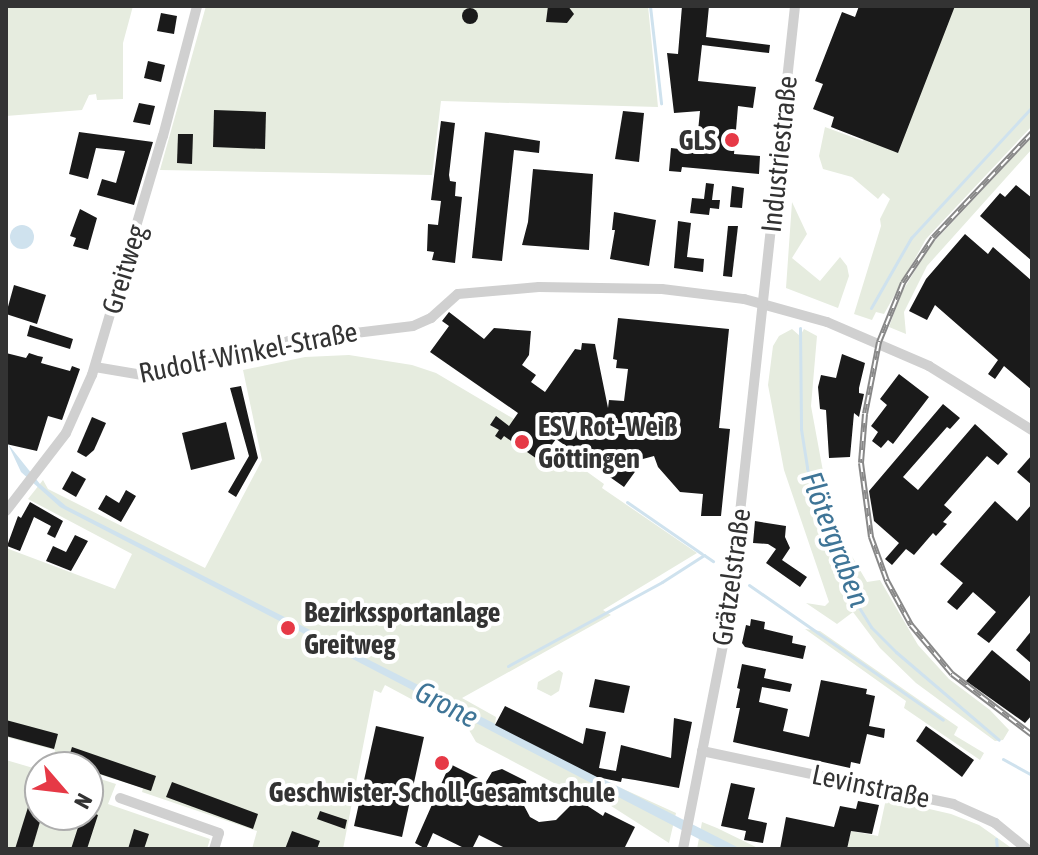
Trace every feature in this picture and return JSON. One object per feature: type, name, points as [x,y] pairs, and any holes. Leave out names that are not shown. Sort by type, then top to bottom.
[{"type":"street","name":"Greitweg","points":[[6,511],[66,433],[95,367],[163,136],[197,6]]},
{"type":"street","name":"Industriestraße","points":[[763,303],[795,6]]},
{"type":"street","name":"Rudolf-Winkel-Straße","points":[[95,367],[148,376],[289,341],[413,326],[431,318],[458,294],[596,286],[662,289],[763,303],[827,322],[889,347],[974,391],[1032,430]]},
{"type":"street","name":"Grätzelstraße","points":[[684,843],[729,614],[763,303]]},
{"type":"street","name":"Levinstraße","points":[[702,751],[953,804],[995,823],[1027,849]]},
{"type":"street","points":[[120,798],[219,833],[214,849]]},
{"type":"shaded area","points":[[6,6],[133,6],[123,43],[123,99],[97,100],[96,94],[89,95],[82,110],[6,116]]},
{"type":"shaded area","points":[[206,6],[648,6],[658,107],[441,101],[432,175],[160,170]]},
{"type":"shaded area","points":[[955,6],[1032,6],[1032,126],[926,239],[884,314],[876,312],[872,320],[854,314],[881,226],[880,219],[890,199],[883,193],[878,199],[852,177],[823,169],[819,156],[825,127],[863,141]]},
{"type":"shaded area","points":[[1032,137],[1032,149],[927,266],[904,312],[906,334],[889,327],[902,292],[930,246]]},
{"type":"shaded area","points":[[792,202],[807,234],[792,258],[820,281],[840,257],[847,266],[849,276],[838,308],[786,288]]},
{"type":"shaded area","points":[[792,329],[800,336],[804,329],[817,336],[811,406],[829,504],[843,541],[867,582],[880,580],[918,645],[949,679],[990,710],[1009,730],[1003,740],[995,741],[916,683],[880,648],[853,612],[837,624],[806,603],[825,606],[829,602],[784,470],[768,385],[773,346],[779,336]]},
{"type":"shaded area","name":"Bezirkssportanlage Greitweg","points":[[349,355],[412,365],[436,373],[514,419],[604,484],[602,488],[697,553],[603,610],[611,615],[462,698],[496,717],[495,725],[676,813],[669,843],[608,804],[554,783],[476,742],[469,730],[385,685],[381,693],[374,690],[343,849],[252,849],[257,831],[104,776],[104,751],[55,751],[6,737],[6,548],[115,589],[132,554],[28,499],[43,480],[48,489],[205,568],[262,460],[243,370],[305,357]]},
{"type":"shaded area","points":[[805,629],[820,631],[958,727],[954,735],[984,753],[980,760],[904,708],[906,701]]},
{"type":"shaded area","points":[[559,670],[563,673],[559,691],[551,696],[537,689],[538,682]]},
{"type":"shaded area","points":[[6,760],[24,765],[24,831],[104,831],[104,780],[116,784],[108,804],[210,839],[207,849],[6,849]]},
{"type":"shaded area","points":[[886,799],[951,814],[979,825],[1013,849],[847,849],[851,831],[878,836]]},
{"type":"shaded area","points":[[702,822],[717,828],[760,849],[697,849]]},
{"type":"water","points":[[22,225],[31,228],[34,237],[31,246],[22,249],[13,246],[10,237],[13,228]]},
{"type":"water","name":"Grone","points":[[8,444],[40,484],[66,506],[741,849],[720,849],[699,839],[60,507],[21,472]]},
{"type":"building","points":[[548,6],[568,6],[574,14],[567,23],[546,22]]},
{"type":"building","points":[[682,6],[709,6],[706,37],[770,45],[769,53],[702,45],[698,81],[756,87],[753,108],[738,106],[734,154],[760,156],[759,174],[682,167],[681,172],[669,171],[671,148],[696,151],[700,111],[674,113],[667,53],[678,54]]},
{"type":"building","points":[[859,6],[955,6],[898,153],[831,127],[834,117],[813,109],[823,84],[815,81],[842,12],[855,17]]},
{"type":"building","points":[[470,8],[476,10],[476,22],[470,24],[464,22],[462,16],[464,10]]},
{"type":"building","points":[[161,13],[177,16],[174,34],[157,31]]},
{"type":"building","points":[[148,61],[165,65],[161,82],[144,78]]},
{"type":"building","points":[[139,103],[155,106],[150,125],[133,122]]},
{"type":"building","points":[[214,110],[266,112],[265,149],[213,147]]},
{"type":"building","points":[[623,111],[644,113],[639,162],[615,159]]},
{"type":"building","points":[[441,121],[455,123],[449,175],[450,181],[456,182],[455,196],[462,197],[455,263],[432,260],[434,252],[427,251],[428,224],[438,225],[441,201],[431,200]]},
{"type":"building","points":[[79,132],[153,142],[134,205],[97,195],[102,179],[116,183],[125,151],[96,148],[88,179],[69,174]]},
{"type":"building","points":[[485,132],[540,141],[539,153],[514,150],[502,261],[472,258]]},
{"type":"building","points":[[178,134],[193,134],[192,164],[177,163]]},
{"type":"building","points":[[533,169],[593,174],[589,250],[522,245],[528,222]]},
{"type":"building","points":[[706,183],[714,184],[712,200],[720,200],[719,209],[710,208],[709,215],[690,213],[692,198],[704,199]]},
{"type":"building","points":[[1016,185],[1032,198],[1032,261],[980,216],[1000,193],[1005,197]]},
{"type":"building","points":[[732,186],[744,188],[742,208],[730,207]]},
{"type":"building","points":[[80,209],[97,218],[88,250],[73,246],[76,238],[70,236]]},
{"type":"building","points":[[614,212],[656,220],[649,266],[610,259],[615,230],[612,230]]},
{"type":"building","points":[[678,221],[691,223],[687,257],[704,259],[703,272],[674,268]]},
{"type":"building","points":[[728,226],[738,226],[732,277],[723,276]]},
{"type":"building","points":[[965,234],[988,254],[993,247],[1032,281],[1032,390],[1004,366],[995,379],[988,374],[998,360],[935,305],[927,320],[909,311],[926,279]]},
{"type":"building","points":[[14,285],[46,295],[37,324],[6,314]]},
{"type":"building","points":[[449,312],[484,339],[494,328],[531,331],[529,355],[522,365],[536,375],[531,382],[545,392],[575,349],[581,350],[582,343],[595,344],[608,408],[609,400],[624,401],[628,369],[616,368],[617,360],[613,359],[618,318],[729,329],[719,428],[730,429],[721,516],[701,516],[703,494],[680,492],[658,467],[654,456],[628,463],[637,469],[624,487],[556,439],[540,461],[504,436],[501,440],[495,436],[499,430],[490,425],[496,416],[509,426],[518,413],[430,352],[449,326],[442,321]]},
{"type":"building","points":[[30,325],[73,339],[70,349],[27,336]]},
{"type":"building","points":[[6,353],[26,358],[29,353],[43,357],[41,363],[70,371],[72,366],[80,369],[62,420],[48,416],[37,451],[6,444]]},
{"type":"building","points":[[842,354],[865,363],[859,388],[859,393],[864,394],[859,417],[854,413],[850,457],[829,458],[826,410],[820,409],[818,387],[821,375],[836,378]]},
{"type":"building","points":[[899,374],[929,397],[893,444],[888,440],[881,448],[872,441],[878,432],[871,426],[887,405],[880,399]]},
{"type":"building","points":[[241,386],[258,458],[236,497],[228,492],[249,456],[230,388]]},
{"type":"building","points":[[943,404],[960,418],[950,429],[947,427],[903,477],[918,490],[975,424],[1008,454],[998,465],[987,456],[944,505],[952,512],[943,522],[947,524],[936,536],[933,533],[914,555],[906,549],[892,565],[885,559],[899,543],[874,521],[869,491]]},
{"type":"building","points":[[92,417],[106,423],[94,450],[86,457],[77,452]]},
{"type":"building","points":[[226,422],[235,459],[191,470],[182,433]]},
{"type":"building","points":[[1032,455],[1032,485],[1017,472]]},
{"type":"building","points":[[72,471],[86,479],[76,497],[62,489]]},
{"type":"building","points":[[126,490],[136,496],[121,522],[98,509],[106,495],[119,503]]},
{"type":"building","points":[[995,501],[1017,521],[1032,504],[1032,593],[989,643],[977,634],[996,612],[973,592],[957,610],[947,602],[963,583],[940,564]]},
{"type":"building","points":[[30,502],[63,521],[55,538],[47,534],[51,526],[34,517],[20,551],[7,546],[18,516],[21,518]]},
{"type":"building","points":[[755,521],[786,526],[785,537],[790,548],[782,560],[807,577],[800,587],[766,563],[776,549],[768,544],[753,543]]},
{"type":"building","points":[[75,535],[88,541],[71,571],[46,561],[53,546],[66,552]]},
{"type":"building","points":[[751,619],[765,622],[764,629],[793,636],[792,643],[806,646],[803,659],[745,647],[742,643],[746,625],[750,626]]},
{"type":"building","points":[[1032,630],[1032,664],[1016,650]]},
{"type":"building","points":[[992,650],[1032,683],[1032,715],[1025,723],[966,681]]},
{"type":"building","points":[[742,664],[766,669],[764,678],[792,684],[790,692],[762,687],[759,702],[788,709],[783,731],[809,737],[821,680],[867,689],[866,694],[875,696],[869,726],[885,729],[884,738],[867,734],[860,764],[851,762],[850,768],[733,742],[740,708],[736,708]]},
{"type":"building","points":[[595,679],[630,686],[624,713],[589,707]]},
{"type":"building","points":[[505,706],[583,744],[586,728],[606,732],[599,768],[616,771],[621,745],[671,758],[674,718],[692,722],[679,788],[597,777],[495,725]]},
{"type":"building","points":[[6,720],[58,734],[54,749],[6,736]]},
{"type":"building","points":[[376,726],[424,737],[402,837],[354,826]]},
{"type":"building","points":[[926,726],[974,760],[962,777],[916,741]]},
{"type":"building","points":[[104,758],[156,776],[151,791],[104,775]]},
{"type":"building","points":[[450,764],[486,782],[492,772],[502,769],[526,781],[527,788],[521,800],[530,817],[539,822],[556,820],[577,799],[603,816],[605,812],[635,827],[624,849],[507,849],[479,835],[472,849],[466,849],[433,833],[426,849],[415,843]]},
{"type":"building","points":[[172,782],[258,814],[253,829],[166,797]]},
{"type":"building","points":[[731,783],[755,788],[748,819],[767,823],[763,843],[744,840],[746,831],[721,826]]},
{"type":"building","points":[[858,801],[879,805],[872,834],[851,831],[847,849],[780,849],[786,817],[834,827],[840,806],[856,809]]},
{"type":"building","points":[[320,811],[347,820],[345,829],[317,819]]},
{"type":"building","points":[[24,820],[24,831],[37,831],[32,849],[15,849]]},
{"type":"building","points":[[134,829],[149,834],[144,849],[128,849]]},
{"type":"building","points":[[77,831],[93,831],[87,849],[71,849]]},
{"type":"building","points":[[292,831],[320,841],[317,849],[285,849]]},
{"type":"waterway","points":[[650,6],[661,103]]},
{"type":"waterway","name":"Flötergraben","points":[[871,308],[911,238],[1032,107]]},
{"type":"waterway","name":"Flötergraben","points":[[800,328],[801,429],[807,468],[818,511],[850,593],[871,627],[896,652],[999,740]]},
{"type":"waterway","points":[[627,502],[702,554]]},
{"type":"waterway","points":[[508,666],[662,582],[704,555],[713,561]]},
{"type":"waterway","points":[[749,585],[943,720]]},
{"type":"waterway","points":[[1003,759],[1032,775]]},
{"type":"waterway","name":"Flötergraben","points":[[996,839],[997,849]]},
{"type":"railway","points":[[1032,133],[933,238],[903,283],[879,342],[865,414],[861,463],[871,537],[887,581],[911,625],[952,674],[1032,735]]},
{"type":"place","name":"GLS","points":[[732,140]]},
{"type":"place","name":"ESV Rot–Weìß Göttingen","points":[[522,442]]},
{"type":"place","name":"Bezirkssportanlage Greitweg","points":[[288,628]]},
{"type":"place","name":"Geschwister-Scholl-Gesamtschule","points":[[442,763]]}]
